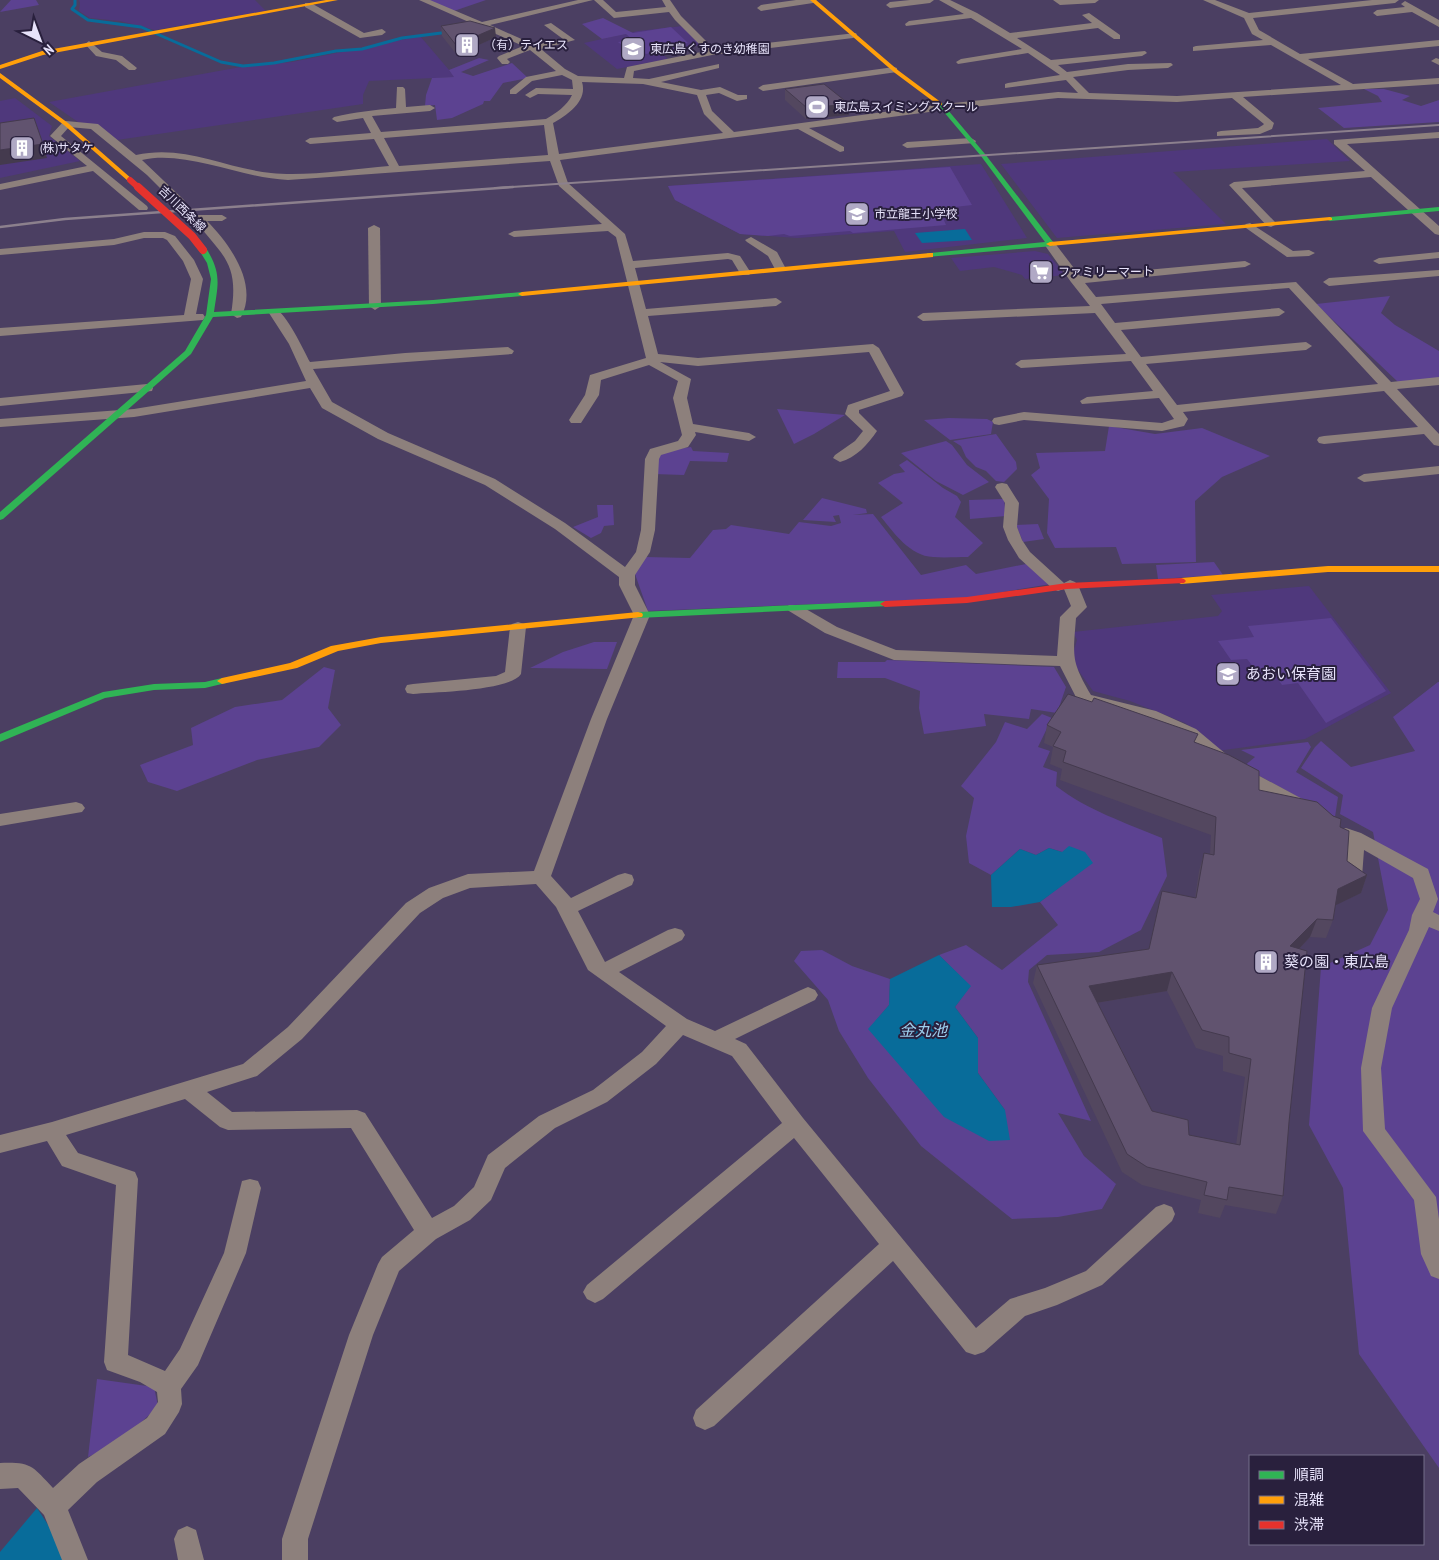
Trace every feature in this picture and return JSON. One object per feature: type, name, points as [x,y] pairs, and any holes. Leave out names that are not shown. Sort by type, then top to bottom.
[{"type":"street","points":[[0,67],[42,54],[89,44],[335,0]]},
{"type":"street","points":[[423,0],[532,47],[576,79],[650,82],[701,93],[720,90],[737,98],[744,97]]},
{"type":"street","points":[[480,25],[589,0]]},
{"type":"street","points":[[598,0],[614,15],[668,4],[712,52]]},
{"type":"street","points":[[761,8],[813,0],[894,70],[944,107],[1050,244],[1075,280],[1097,305],[1181,419],[1179,423],[1162,428],[1024,416],[1002,420],[988,410]]},
{"type":"street","points":[[890,5],[930,0]]},
{"type":"street","points":[[943,0],[1010,36],[1050,63],[1085,95]]},
{"type":"street","points":[[1057,0],[1060,2],[1095,0]]},
{"type":"street","points":[[1207,0],[1248,16],[1367,1],[1395,0]]},
{"type":"street","points":[[1399,0],[1439,24]]},
{"type":"street","points":[[308,5],[363,36],[382,32]]},
{"type":"street","points":[[1319,8],[1333,16],[1414,9]]},
{"type":"street","points":[[909,24],[974,15]]},
{"type":"street","points":[[1086,15],[1117,37]]},
{"type":"street","points":[[1248,16],[1253,30],[1352,87]]},
{"type":"street","points":[[505,62],[502,58],[532,47],[571,40],[548,25]]},
{"type":"street","points":[[1010,36],[1100,25]]},
{"type":"street","points":[[628,80],[630,69],[712,52],[853,35]]},
{"type":"street","points":[[1196,49],[1272,42]]},
{"type":"street","points":[[1298,57],[1439,43]]},
{"type":"street","points":[[89,44],[99,54],[119,58],[132,68]]},
{"type":"street","points":[[961,62],[1030,50]]},
{"type":"street","points":[[1050,63],[1142,53]]},
{"type":"street","points":[[1008,86],[1128,67],[1168,65]]},
{"type":"street","points":[[650,82],[658,78],[716,66]]},
{"type":"street","points":[[762,88],[894,70]]},
{"type":"street","points":[[513,92],[530,79],[564,72]]},
{"type":"street","name":"吉川西条線","points":[[0,75],[66,124],[192,236],[211,263],[215,279],[210,315],[188,352],[0,518]]},
{"type":"street","points":[[310,141],[378,134],[548,122],[571,106],[576,98],[578,84],[576,79]]},
{"type":"street","points":[[134,159],[169,154],[272,177],[396,170],[554,158],[944,107],[1058,95],[1178,99],[1439,81]]},
{"type":"street","points":[[1421,83],[1439,91]]},
{"type":"street","points":[[400,90],[401,110]]},
{"type":"street","points":[[530,95],[536,91],[577,92]]},
{"type":"street","points":[[701,93],[702,102],[707,113],[733,136]]},
{"type":"street","points":[[1221,134],[1260,131],[1268,127],[1269,123],[1234,95]]},
{"type":"street","points":[[555,104],[571,106]]},
{"type":"street","points":[[337,119],[366,114],[430,108]]},
{"type":"street","points":[[366,114],[396,170]]},
{"type":"street","points":[[492,115],[504,118],[511,124]]},
{"type":"street","points":[[541,877],[598,718],[642,616],[628,585],[627,575],[644,552],[648,530],[652,459],[655,452],[682,444],[688,435],[680,398],[685,379],[654,364],[621,236],[566,188],[554,158],[548,122]]},
{"type":"street","points":[[143,208],[55,136],[66,124],[94,126],[134,159],[180,202]]},
{"type":"street","points":[[801,127],[840,149]]},
{"type":"street","points":[[1439,135],[1338,142],[1439,232]]},
{"type":"street","points":[[907,145],[971,141]]},
{"type":"street","points":[[0,187],[95,167]]},
{"type":"street","points":[[1271,224],[1234,185],[1373,174]]},
{"type":"street","points":[[131,197],[166,188]]},
{"type":"street","points":[[0,332],[210,315],[275,313],[374,306],[1439,209]]},
{"type":"street","points":[[222,218],[198,218],[221,242],[236,265],[239,277],[237,314]]},
{"type":"street","points":[[0,252],[114,242],[153,234],[168,236],[206,226]]},
{"type":"street","points":[[1250,226],[1292,255],[1309,253]]},
{"type":"street","points":[[514,234],[611,227]]},
{"type":"street","points":[[374,228],[374,306]]},
{"type":"street","points":[[168,236],[188,260],[197,279],[189,318]]},
{"type":"street","points":[[751,240],[773,254],[780,269]]},
{"type":"street","points":[[629,265],[728,256],[736,258],[745,272]]},
{"type":"street","points":[[1379,261],[1439,256]]},
{"type":"street","points":[[1075,280],[1245,264]]},
{"type":"street","points":[[1329,282],[1439,272]]},
{"type":"street","points":[[923,317],[1097,305],[1292,284],[1439,442]]},
{"type":"street","points":[[641,313],[776,302]]},
{"type":"street","points":[[1113,327],[1279,312]]},
{"type":"street","points":[[275,313],[295,344],[314,384],[327,405],[383,436],[490,482],[560,526],[627,575]]},
{"type":"street","points":[[1021,364],[1136,359],[1306,346]]},
{"type":"street","points":[[576,420],[592,395],[595,378],[652,358],[698,362],[873,348],[897,393],[853,408],[852,414],[870,431],[860,444],[840,458]]},
{"type":"street","points":[[305,366],[405,357],[508,351]]},
{"type":"street","points":[[1174,409],[1439,381]]},
{"type":"street","points":[[0,423],[117,415],[314,384]]},
{"type":"street","points":[[0,402],[147,388]]},
{"type":"street","points":[[1087,401],[1163,394]]},
{"type":"street","points":[[688,428],[706,429],[749,437]]},
{"type":"street","points":[[1324,440],[1428,430]]},
{"type":"street","points":[[1364,478],[1439,470]]},
{"type":"street","points":[[1002,486],[1012,503],[1010,527],[1024,555],[1064,586],[1078,607],[1068,617],[1065,656],[1069,671],[1085,699],[1150,714],[1190,733],[1232,769],[1323,818],[1334,829],[1355,837],[1421,874],[1429,899],[1430,920],[1419,930],[1382,1008],[1371,1068],[1374,1131],[1425,1198],[1432,1254],[1439,1269]]},
{"type":"street","points":[[0,738],[103,695],[154,688],[205,685],[293,666],[335,648],[372,642],[642,616],[967,600],[1064,586],[1211,580],[1328,569],[1439,570]]},
{"type":"street","points":[[794,608],[831,630],[894,655],[1066,661]]},
{"type":"street","points":[[413,688],[500,681],[513,674],[518,627]]},
{"type":"street","points":[[0,820],[76,808]]},
{"type":"street","points":[[1353,877],[1355,837]]},
{"type":"street","points":[[541,877],[567,908],[595,965],[680,1025],[739,1050],[795,1124],[975,1344],[1018,1307],[1049,1298],[1094,1278],[1164,1214]]},
{"type":"street","points":[[0,1144],[52,1131],[250,1070],[295,1033],[407,914],[436,893],[468,881],[541,877]]},
{"type":"street","points":[[567,908],[625,880]]},
{"type":"street","points":[[604,971],[675,935]]},
{"type":"street","points":[[716,1040],[808,995]]},
{"type":"street","points":[[295,1560],[295,1539],[361,1336],[390,1264],[428,1232],[462,1213],[483,1193],[496,1162],[547,1122],[600,1096],[649,1058],[680,1025]]},
{"type":"street","points":[[188,1088],[228,1121],[357,1119],[428,1232]]},
{"type":"street","points":[[595,1292],[795,1124]]},
{"type":"street","points":[[52,1131],[70,1160],[127,1179],[116,1362],[148,1374],[169,1386]]},
{"type":"street","points":[[53,1506],[88,1473],[156,1426],[170,1404],[169,1386],[189,1357],[235,1253],[250,1188]]},
{"type":"street","points":[[705,1418],[894,1245]]},
{"type":"street","points":[[0,1476],[22,1475],[53,1506],[75,1560]]},
{"type":"shaded area","points":[[11,0],[36,0],[39,5],[0,12]]},
{"type":"shaded area","points":[[79,0],[255,0],[266,11],[155,30],[120,21],[90,18],[79,11]]},
{"type":"shaded area","points":[[426,0],[486,0],[451,12]]},
{"type":"shaded area","points":[[603,18],[633,33],[671,27],[688,43],[682,44],[687,47],[646,54],[642,51],[629,51],[618,42],[633,40],[626,34],[602,39],[582,24]]},
{"type":"shaded area","name":"東広島くすのき幼稚園","points":[[683,26],[702,45],[660,52],[668,59],[617,69],[584,43],[638,31]]},
{"type":"shaded area","name":"(株)サタケ","points":[[420,36],[455,77],[369,81],[363,95],[363,104],[117,140],[99,126],[78,122],[49,102],[246,66],[292,62]]},
{"type":"shaded area","points":[[479,58],[489,60],[461,72],[473,76],[512,63],[528,78],[503,83],[490,101],[484,101],[483,104],[452,118],[437,120],[435,105],[425,106],[426,95],[432,78],[454,77],[449,70]]},
{"type":"shaded area","points":[[1364,89],[1384,89],[1410,96],[1402,100],[1421,106],[1439,100],[1439,122],[1344,128],[1318,108],[1382,102],[1378,96]]},
{"type":"shaded area","name":"(株)サタケ","points":[[15,98],[52,126],[49,136],[80,161],[0,178],[0,101]]},
{"type":"shaded area","points":[[1327,139],[1350,161],[1173,172],[1226,224],[1057,238],[1001,164]]},
{"type":"shaded area","name":"市立龍王小学校","points":[[981,164],[1027,238],[905,252],[894,231],[797,238],[740,234],[675,200],[668,186]]},
{"type":"shaded area","name":"市立龍王小学校","points":[[950,167],[972,205],[955,207],[959,216],[943,218],[946,225],[853,233],[850,231],[790,236],[784,234],[768,236],[740,234],[675,200],[668,186]]},
{"type":"shaded area","points":[[1035,251],[1048,254],[1065,275],[1025,279],[1022,275],[994,267],[960,271],[951,258]]},
{"type":"shaded area","points":[[1390,296],[1381,313],[1395,325],[1439,351],[1439,378],[1398,382],[1316,304]]},
{"type":"shaded area","points":[[777,409],[845,415],[794,444]]},
{"type":"shaded area","points":[[949,418],[987,419],[993,422],[991,434],[950,440],[924,420]]},
{"type":"shaded area","points":[[1109,426],[1155,434],[1202,428],[1270,456],[1222,477],[1195,501],[1196,562],[1122,564],[1116,547],[1055,548],[1047,533],[1049,499],[1031,475],[1040,468],[1036,453],[1105,451]]},
{"type":"shaded area","points":[[996,434],[1016,462],[1017,469],[1004,482],[996,481],[986,471],[976,467],[966,457],[961,446],[953,441]]},
{"type":"shaded area","points":[[946,441],[952,445],[967,465],[989,482],[963,495],[936,481],[901,453]]},
{"type":"shaded area","points":[[691,447],[693,451],[729,453],[727,462],[690,461],[684,475],[653,474],[659,452]]},
{"type":"shaded area","points":[[907,460],[943,488],[957,496],[961,502],[955,517],[983,543],[968,557],[933,557],[917,553],[903,543],[881,517],[903,503],[878,483],[894,474],[905,472],[899,465]]},
{"type":"shaded area","points":[[822,498],[866,509],[867,513],[853,515],[873,514],[921,575],[966,565],[976,574],[1026,564],[1051,584],[967,598],[648,611],[635,574],[645,557],[690,558],[713,530],[726,529],[731,525],[789,534],[799,522],[831,526],[841,523],[839,515],[833,516],[836,522],[803,520]]},
{"type":"shaded area","points":[[1004,499],[1006,516],[970,519],[969,500]]},
{"type":"shaded area","points":[[597,505],[613,505],[614,525],[604,526],[601,533],[591,538],[573,527],[598,517]]},
{"type":"shaded area","points":[[1038,524],[1044,539],[1023,542],[1016,525]]},
{"type":"shaded area","points":[[1214,562],[1223,575],[1158,579],[1156,565]]},
{"type":"shaded area","name":"あおい保育園","points":[[1309,586],[1391,693],[1305,739],[1217,751],[1197,731],[1185,723],[1130,701],[1093,691],[1071,660],[1077,640],[1073,632],[1218,616],[1222,611],[1211,595]]},
{"type":"shaded area","points":[[1331,618],[1386,691],[1326,723],[1298,683],[1282,685],[1270,667],[1255,669],[1247,659],[1231,660],[1218,641],[1254,637],[1248,626]]},
{"type":"shaded area","points":[[594,642],[617,642],[607,669],[530,668],[563,652]]},
{"type":"shaded area","points":[[887,660],[1054,667],[1066,687],[1057,713],[1031,709],[1029,719],[984,714],[986,726],[924,734],[919,708],[920,691],[885,678],[837,678],[838,662],[885,662]]},
{"type":"shaded area","points":[[324,667],[335,670],[328,708],[341,725],[319,747],[257,760],[177,791],[148,782],[140,765],[193,745],[191,728],[235,707],[282,700]]},
{"type":"shaded area","points":[[1438,682],[1439,1468],[1359,1354],[1343,1188],[1309,1125],[1321,967],[1370,945],[1388,910],[1373,832],[1340,814],[1343,795],[1301,768],[1321,741],[1351,767],[1415,751],[1393,717]]},
{"type":"shaded area","points":[[1042,714],[1052,718],[1038,747],[1050,751],[1043,767],[1057,772],[1056,786],[1094,809],[1162,838],[1167,876],[1141,930],[1099,952],[1047,955],[1029,970],[1028,982],[1091,1121],[1058,1113],[1084,1156],[1116,1184],[1102,1209],[1058,1217],[1012,1219],[921,1146],[868,1078],[839,1031],[828,1000],[794,961],[801,951],[822,950],[852,966],[890,979],[889,1005],[869,1029],[1005,1110],[978,1073],[978,1038],[955,1007],[970,986],[939,955],[966,945],[1002,970],[1058,925],[1040,902],[1062,885],[1062,852],[1049,848],[1036,855],[1020,849],[991,875],[969,863],[966,836],[974,798],[961,786],[996,742],[1005,722],[1027,729]]},
{"type":"shaded area","points":[[1308,742],[1311,747],[1296,772],[1338,797],[1335,817],[1243,767],[1255,757],[1241,750]]},
{"type":"shaded area","points":[[97,1379],[154,1387],[158,1406],[126,1435],[88,1457]]},
{"type":"water","points":[[965,229],[972,240],[922,243],[915,233]]},
{"type":"water","points":[[1069,846],[1085,852],[1093,863],[1040,902],[1011,907],[992,907],[991,875],[1020,849],[1036,855],[1049,848],[1062,852]]},
{"type":"water","name":"金丸池","points":[[939,955],[971,986],[955,1007],[978,1038],[978,1073],[1005,1110],[1010,1140],[989,1141],[944,1117],[868,1029],[889,1005],[890,979]]},
{"type":"water","points":[[37,1508],[58,1540],[63,1560],[0,1560],[0,1552]]},
{"type":"building","points":[[470,21],[495,28],[456,45],[441,26]]},
{"type":"building","points":[[824,84],[849,104],[807,108],[785,89]]},
{"type":"building","points":[[34,118],[43,144],[0,150],[0,123]]},
{"type":"building","name":"葵の園・東広島","points":[[1068,694],[1092,702],[1094,698],[1198,734],[1194,742],[1229,755],[1259,771],[1259,790],[1317,802],[1333,816],[1341,819],[1340,827],[1349,831],[1347,861],[1367,875],[1338,889],[1333,920],[1317,919],[1290,946],[1307,951],[1283,1196],[1229,1187],[1227,1200],[1204,1195],[1207,1182],[1147,1167],[1127,1154],[1037,965],[1149,949],[1162,891],[1196,898],[1204,853],[1214,855],[1216,817],[1063,762],[1066,751],[1053,746],[1061,732],[1047,725]],"holes":[[[1172,972],[1202,1030],[1229,1037],[1229,1053],[1251,1059],[1240,1145],[1189,1135],[1188,1120],[1152,1111],[1089,986]]]},
{"type":"waterway","points":[[75,0],[75,5],[72,9],[88,20],[141,27],[221,62],[243,66],[274,63],[336,51],[362,49],[402,38],[449,32]]},
{"type":"railway","points":[[495,188],[1439,125]]},
{"type":"railway","points":[[0,227],[65,219],[513,187]]},
{"type":"traffic: fast","points":[[930,255],[1050,244],[983,155],[940,104]]},
{"type":"traffic: fast","points":[[1330,219],[1439,209]]},
{"type":"traffic: fast","points":[[0,517],[188,352],[210,315],[215,279],[211,263],[203,250]]},
{"type":"traffic: fast","points":[[210,315],[433,302],[522,294]]},
{"type":"traffic: fast","points":[[638,615],[885,604]]},
{"type":"traffic: fast","points":[[0,738],[103,695],[154,687],[205,685],[222,681]]},
{"type":"traffic: slow","points":[[0,67],[42,53],[335,0]]},
{"type":"traffic: slow","points":[[813,0],[897,72],[940,104]]},
{"type":"traffic: slow","points":[[0,75],[66,124],[130,180]]},
{"type":"traffic: slow","points":[[1050,244],[1330,219]]},
{"type":"traffic: slow","points":[[522,294],[930,255]]},
{"type":"traffic: slow","points":[[1181,581],[1328,569],[1439,569]]},
{"type":"traffic: slow","points":[[222,681],[293,666],[335,648],[381,640],[638,615]]},
{"type":"traffic: jam","points":[[130,180],[192,236],[203,250]]},
{"type":"traffic: jam","points":[[885,604],[967,600],[1067,586],[1181,581]]},
{"type":"place","name":"（有）テイエス","points":[[467,45]]},
{"type":"place","name":"東広島くすのき幼稚園","points":[[633,49]]},
{"type":"place","name":"東広島スイミングスクール","points":[[817,107]]},
{"type":"place","name":"(株)サタケ","points":[[22,148]]},
{"type":"place","name":"市立龍王小学校","points":[[857,214]]},
{"type":"place","name":"ファミリーマート","points":[[1041,272]]},
{"type":"place","name":"あおい保育園","points":[[1228,674]]},
{"type":"place","name":"葵の園・東広島","points":[[1266,962]]}]
